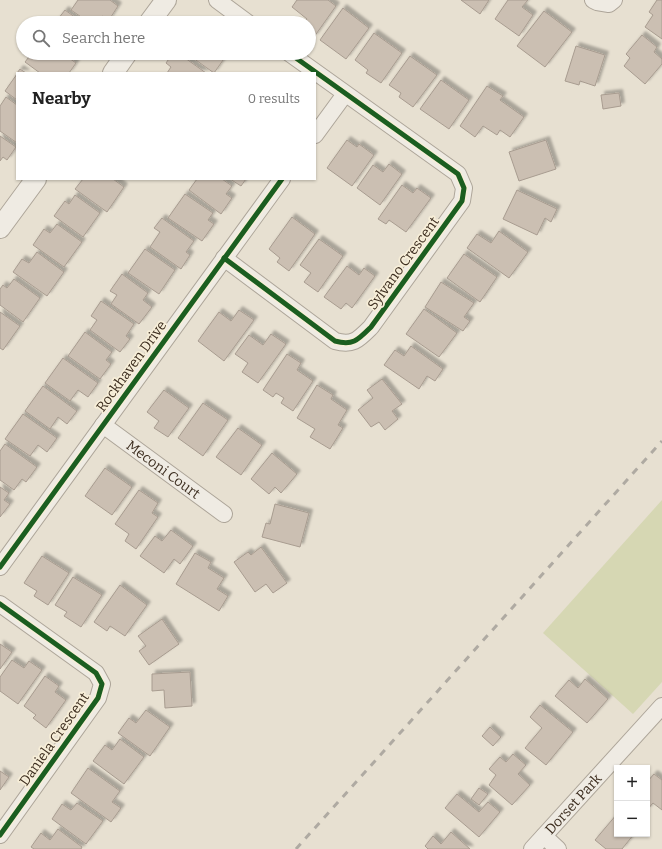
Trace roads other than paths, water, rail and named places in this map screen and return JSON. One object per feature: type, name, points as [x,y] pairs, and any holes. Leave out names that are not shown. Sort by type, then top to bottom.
[{"type":"street","points":[[154,16],[166,0]]},
{"type":"street","points":[[217,0],[239,16]]},
{"type":"street","points":[[593,0],[609,4],[614,0]]},
{"type":"street","points":[[114,72],[122,60]]},
{"type":"street","name":"Sylvano Crescent","points":[[299,60],[315,72]]},
{"type":"street","name":"Sylvano Crescent","points":[[224,258],[334,341],[345,344],[359,339],[371,327],[462,201],[464,188],[458,174],[316,73]]},
{"type":"street","points":[[316,134],[345,94]]},
{"type":"street","points":[[0,228],[35,180]]},
{"type":"street","name":"Rockhaven Drive","points":[[0,567],[281,180]]},
{"type":"street","name":"Meconi Court","points":[[103,425],[224,514]]},
{"type":"street","name":"Daniela Crescent","points":[[0,604],[96,673],[102,684],[98,698],[0,835]]},
{"type":"street","name":"Dorset Park","points":[[532,849],[662,706]]},
{"type":"street","points":[[544,836],[558,849]]},
{"type":"railway","points":[[296,849],[662,441]]}]
